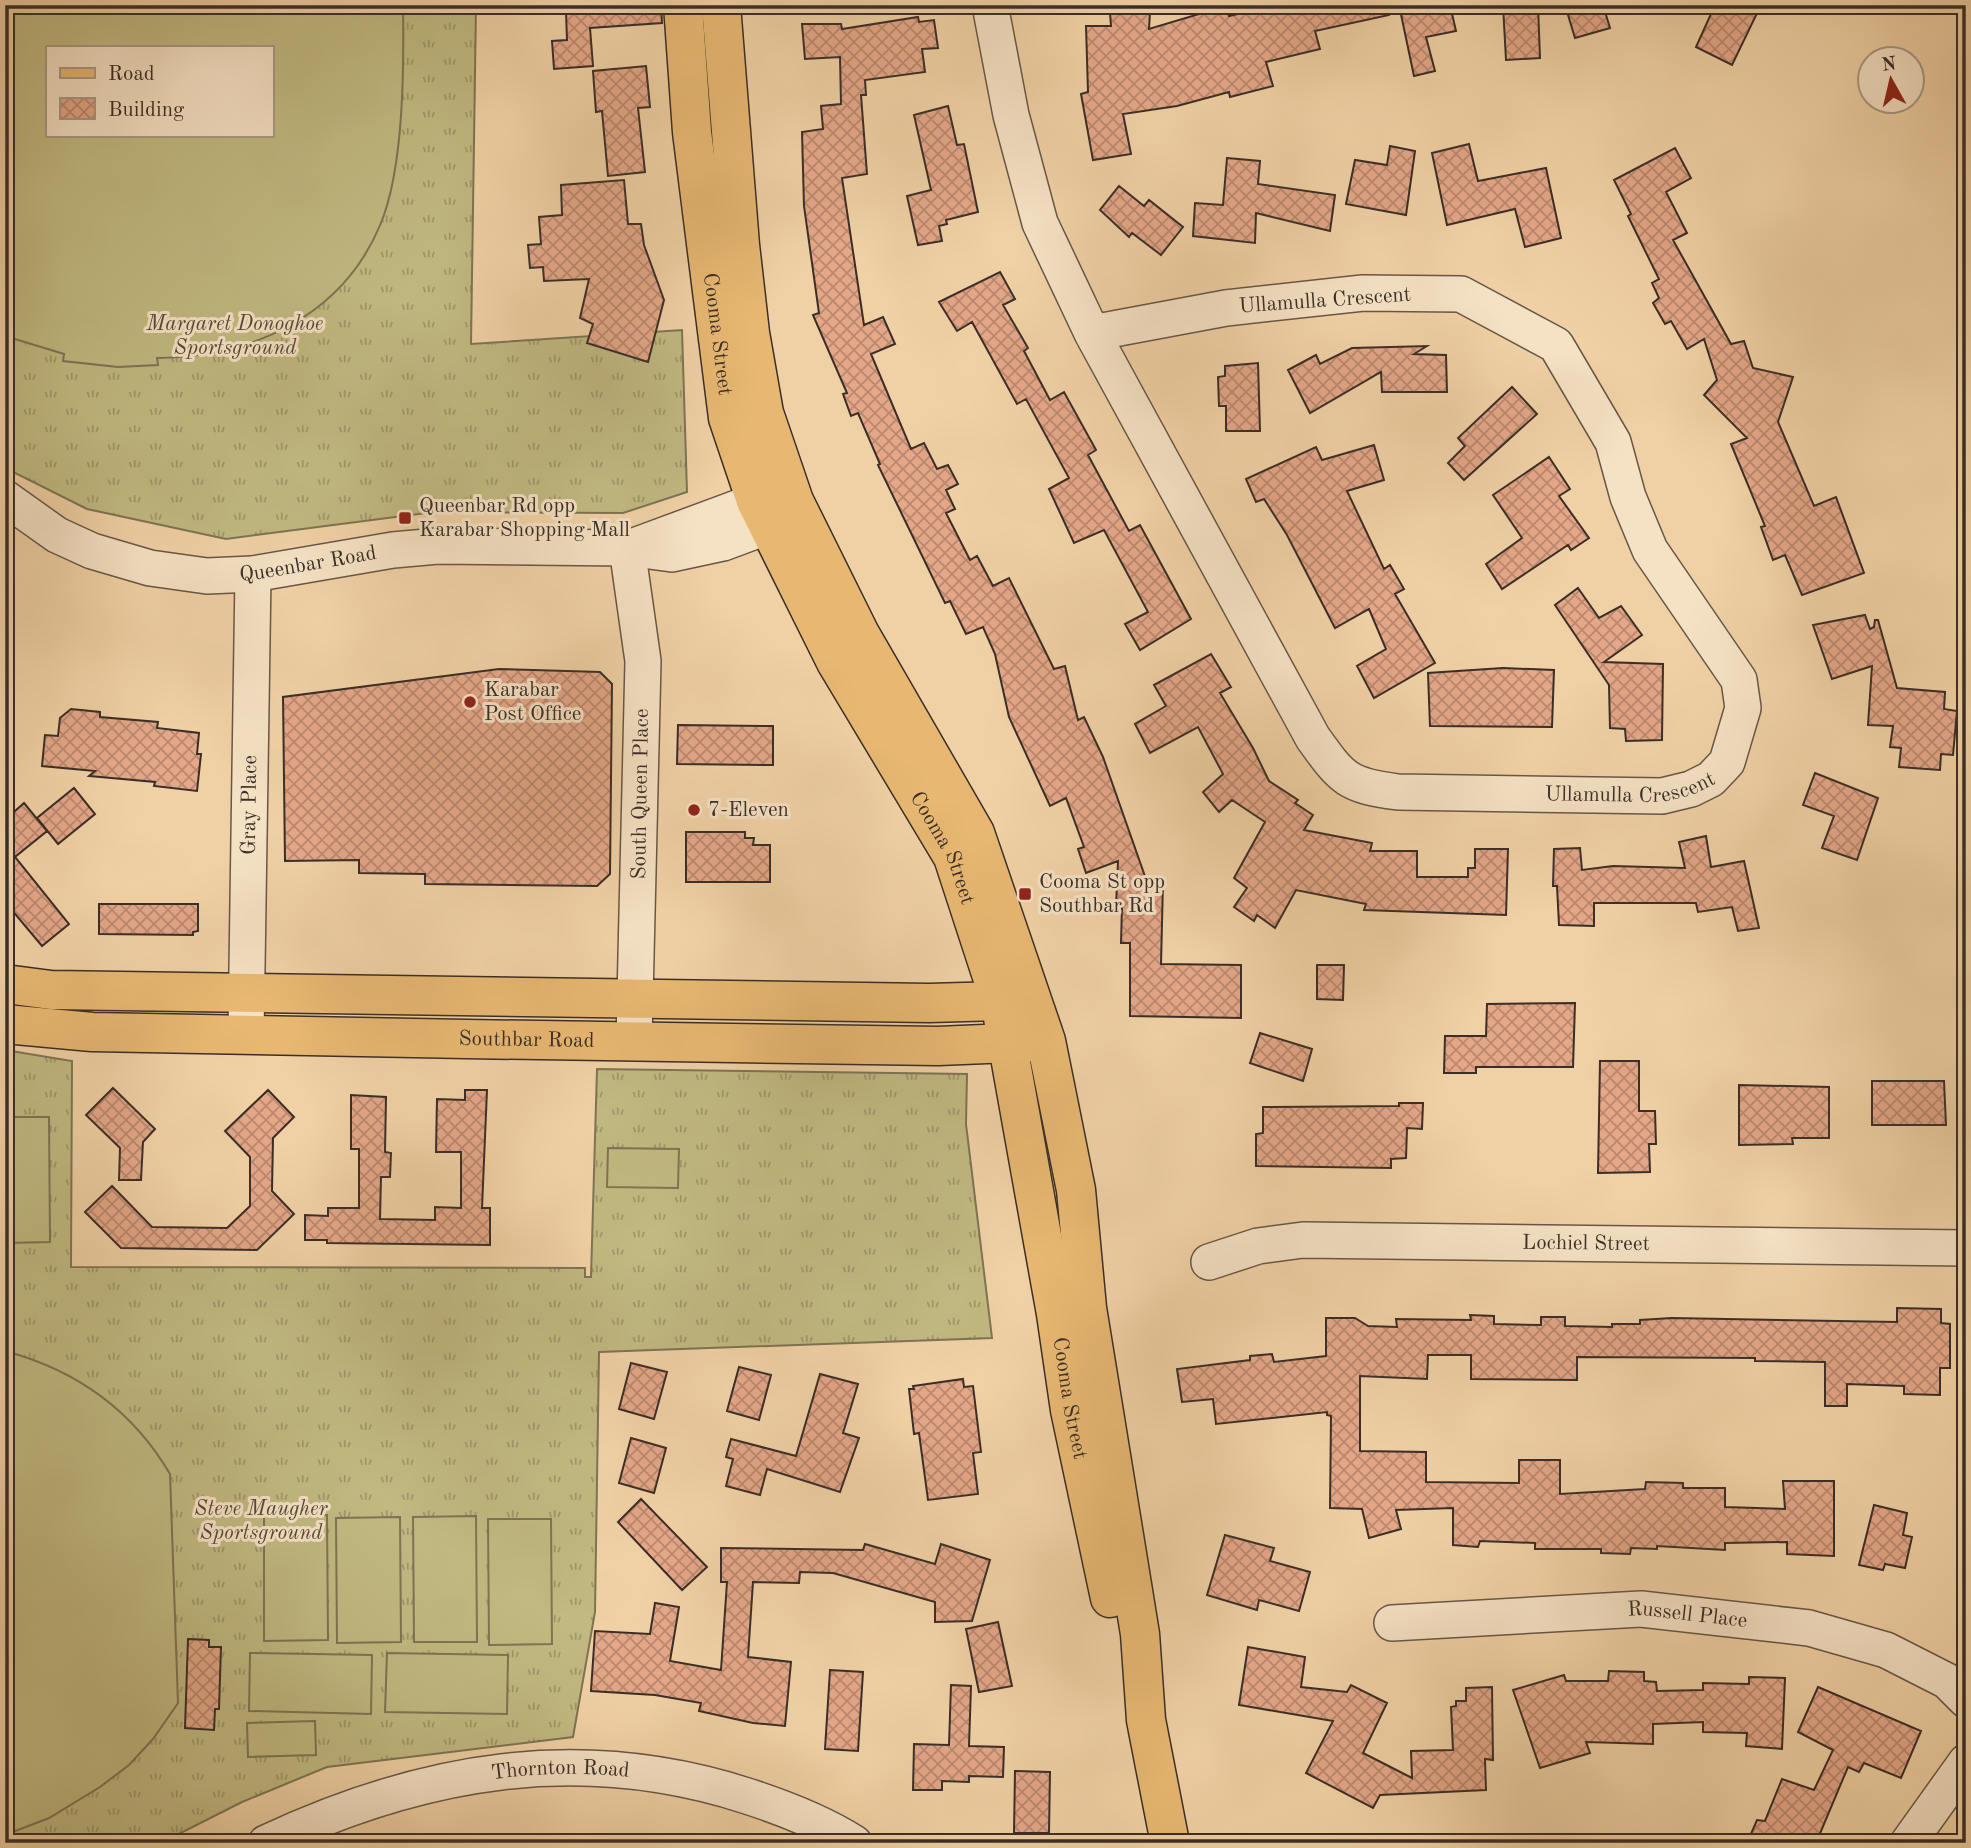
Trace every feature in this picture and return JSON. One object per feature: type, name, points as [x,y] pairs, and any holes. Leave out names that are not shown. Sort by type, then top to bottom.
[{"type":"main road","name":"Cooma Street","points":[[683,5],[692,132],[728,418],[773,509],[860,634],[975,833],[1016,998],[1046,1041],[1076,1190],[1070,1410],[1090,1517],[1119,1636],[1146,1720],[1170,1843]]},
{"type":"main road","name":"Cooma Street","points":[[721,5],[740,245],[750,333],[764,413],[773,509]]},
{"type":"main road","name":"Southbar Road","points":[[5,984],[51,990],[247,995],[635,1000],[1016,998]]},
{"type":"main road","name":"Cooma Street","points":[[1016,998],[1008,1043],[1072,1311]]},
{"type":"main road","name":"Southbar Road","points":[[5,1024],[92,1032],[938,1046],[1046,1041]]},
{"type":"street","name":"Ullamulla Crescent","points":[[990,5],[1011,115],[1040,223],[1092,333],[1313,738],[1344,778],[1365,787],[1398,792],[1662,796],[1691,789],[1711,779],[1727,762],[1743,708],[1738,681],[1650,550],[1628,497],[1613,442],[1556,345],[1461,294],[1363,293],[1226,308],[1092,333]]},
{"type":"street","name":"Queenbar Road","points":[[5,498],[57,535],[120,561],[198,575],[253,574],[393,550],[438,546],[627,548],[773,509]]},
{"type":"street","name":"South Queen Place","points":[[627,548],[643,661],[634,1040]]},
{"type":"street","name":"Gray Place","points":[[246,1034],[253,574]]},
{"type":"street","name":"Lochiel Street","points":[[1209,1262],[1258,1246],[1303,1240],[1966,1248]]},
{"type":"street","name":"Russell Place","points":[[1392,1623],[1641,1609],[1809,1628],[1886,1650],[1947,1681],[1966,1700]]},
{"type":"street","points":[[1908,1843],[1966,1762]]},
{"type":"street","name":"Thornton Road","points":[[266,1843],[367,1800],[430,1783],[485,1772],[582,1766],[637,1770],[710,1785],[791,1811],[854,1843]]},
{"type":"green space","name":"Margaret Donoghoe Sportsground","points":[[5,5],[476,5],[471,344],[682,330],[687,492],[623,513],[434,512],[226,539],[87,509],[5,468]]},
{"type":"green space","points":[[5,5],[403,5],[401,116],[389,200],[381,223],[364,255],[343,283],[319,306],[291,325],[227,350],[193,356],[157,358],[158,365],[118,367],[63,361],[64,354],[5,336]]},
{"type":"green space","name":"Steve Maugher Sportsground","points":[[5,1050],[72,1061],[71,1267],[585,1268],[585,1277],[591,1277],[597,1069],[967,1074],[966,1124],[992,1338],[599,1352],[595,1612],[573,1737],[327,1767],[242,1802],[161,1843],[5,1843]]},
{"type":"green space","points":[[5,1117],[49,1117],[50,1242],[5,1243]]},
{"type":"green space","points":[[608,1148],[679,1149],[678,1188],[607,1187]]},
{"type":"green space","points":[[5,1351],[56,1369],[100,1396],[139,1431],[170,1474],[178,1703],[153,1739],[129,1765],[100,1787],[49,1818],[5,1835]]},
{"type":"green space","points":[[327,1515],[328,1640],[264,1641],[264,1516]]},
{"type":"green space","points":[[476,1516],[477,1642],[414,1642],[413,1517]]},
{"type":"green space","points":[[400,1517],[401,1642],[337,1643],[336,1518]]},
{"type":"green space","points":[[488,1519],[551,1519],[552,1644],[489,1645]]},
{"type":"green space","points":[[250,1653],[372,1655],[371,1714],[249,1711]]},
{"type":"green space","points":[[387,1653],[508,1655],[507,1714],[385,1712]]},
{"type":"green space","points":[[315,1721],[316,1755],[248,1757],[247,1723]]},
{"type":"building","points":[[575,5],[661,5],[662,23],[590,28],[593,66],[554,69],[552,41],[567,40],[566,12],[576,10]]},
{"type":"building","points":[[1283,5],[1285,9],[1302,5],[1388,5],[1389,15],[1315,31],[1320,49],[1266,62],[1273,86],[1230,97],[1229,92],[1177,106],[1123,114],[1131,154],[1093,160],[1081,94],[1088,92],[1086,26],[1111,26],[1110,13],[1150,12],[1149,29],[1226,6],[1229,16]]},
{"type":"building","points":[[1399,5],[1450,5],[1456,31],[1426,37],[1435,71],[1414,76]]},
{"type":"building","points":[[1503,5],[1538,5],[1540,58],[1506,60]]},
{"type":"building","points":[[1565,5],[1603,5],[1610,28],[1575,38]]},
{"type":"building","points":[[1715,5],[1761,5],[1732,65],[1696,47]]},
{"type":"building","points":[[918,17],[919,22],[934,20],[938,48],[922,49],[925,72],[865,80],[866,95],[861,95],[867,174],[842,178],[864,325],[883,317],[895,344],[871,354],[911,449],[924,443],[937,469],[948,465],[958,484],[946,490],[955,509],[946,513],[970,560],[977,556],[993,586],[1009,578],[1054,669],[1065,666],[1078,720],[1084,717],[1103,757],[1147,882],[1163,882],[1161,964],[1241,965],[1241,1018],[1130,1016],[1130,943],[1121,943],[1122,906],[1116,906],[1118,861],[1086,873],[1078,849],[1084,847],[1066,798],[1050,806],[1009,717],[995,654],[983,627],[966,634],[950,601],[945,603],[878,465],[880,464],[858,413],[851,416],[843,394],[847,393],[813,315],[819,313],[804,206],[802,132],[823,129],[821,106],[841,104],[840,57],[805,59],[802,24],[841,24],[842,29]]},
{"type":"building","points":[[646,66],[650,107],[638,108],[645,172],[608,176],[602,111],[596,112],[593,71]]},
{"type":"building","points":[[948,106],[957,145],[964,144],[978,212],[946,220],[947,224],[939,226],[942,241],[918,245],[907,196],[931,190],[914,115]]},
{"type":"building","points":[[1469,144],[1478,181],[1546,168],[1561,238],[1525,247],[1515,209],[1447,225],[1432,153]]},
{"type":"building","points":[[1390,146],[1415,151],[1406,215],[1346,204],[1355,160],[1387,165]]},
{"type":"building","points":[[1675,148],[1691,178],[1666,192],[1687,233],[1673,240],[1731,344],[1744,341],[1753,368],[1793,377],[1778,422],[1814,506],[1836,497],[1864,573],[1802,595],[1785,555],[1773,560],[1761,527],[1765,526],[1731,444],[1747,438],[1704,395],[1717,380],[1704,339],[1687,349],[1671,321],[1665,324],[1653,303],[1659,298],[1652,283],[1659,279],[1628,216],[1631,214],[1614,180]]},
{"type":"building","points":[[1227,158],[1260,161],[1258,184],[1335,195],[1330,231],[1256,213],[1255,243],[1193,236],[1195,203],[1223,205]]},
{"type":"building","points":[[624,180],[628,224],[641,224],[644,245],[664,300],[648,362],[587,343],[593,324],[580,318],[589,279],[544,281],[543,267],[530,268],[528,245],[541,244],[539,217],[562,215],[561,185]]},
{"type":"building","points":[[1119,186],[1144,206],[1149,200],[1183,227],[1161,255],[1132,233],[1129,237],[1100,210]]},
{"type":"building","points":[[1000,272],[1015,299],[1003,305],[1028,348],[1024,351],[1050,400],[1064,392],[1096,450],[1088,455],[1129,531],[1140,525],[1191,619],[1140,650],[1125,624],[1148,612],[1104,530],[1074,543],[1049,489],[1069,478],[1026,399],[1017,404],[972,322],[957,331],[939,302]]},
{"type":"building","points":[[1427,346],[1414,354],[1446,355],[1447,392],[1382,392],[1381,372],[1310,413],[1288,370],[1316,355],[1320,364],[1352,348]]},
{"type":"building","points":[[1258,363],[1260,431],[1226,431],[1226,406],[1219,406],[1218,377],[1225,376],[1225,366]]},
{"type":"building","points":[[1512,387],[1537,414],[1464,480],[1448,463],[1465,446],[1458,438]]},
{"type":"building","points":[[1374,445],[1384,480],[1347,491],[1384,569],[1390,565],[1404,589],[1395,594],[1435,663],[1374,698],[1357,666],[1386,649],[1369,609],[1335,628],[1287,535],[1264,499],[1256,502],[1246,479],[1316,447],[1322,460]]},
{"type":"building","points":[[1549,457],[1570,489],[1559,496],[1589,538],[1571,550],[1568,545],[1502,589],[1486,564],[1522,538],[1493,495]]},
{"type":"building","points":[[1578,588],[1599,618],[1621,606],[1642,635],[1604,662],[1663,664],[1662,740],[1626,741],[1625,729],[1610,728],[1609,685],[1555,605]]},
{"type":"building","points":[[1865,615],[1870,629],[1874,627],[1875,620],[1878,620],[1897,688],[1945,692],[1944,709],[1957,711],[1953,755],[1941,754],[1940,770],[1899,767],[1901,748],[1890,747],[1893,726],[1868,725],[1872,666],[1832,679],[1813,625]]},
{"type":"building","points":[[1211,654],[1231,687],[1220,693],[1269,781],[1298,800],[1295,803],[1313,815],[1304,830],[1372,843],[1370,851],[1417,851],[1417,877],[1468,877],[1468,868],[1475,868],[1475,849],[1508,849],[1506,915],[1364,910],[1366,904],[1296,890],[1275,928],[1257,915],[1254,921],[1234,907],[1247,888],[1234,878],[1265,822],[1232,800],[1219,812],[1203,792],[1223,774],[1198,727],[1150,753],[1135,724],[1166,706],[1154,685]]},
{"type":"building","points":[[1503,668],[1554,670],[1552,727],[1430,726],[1428,673]]},
{"type":"building","points":[[499,669],[600,672],[612,684],[610,874],[597,886],[425,884],[425,874],[359,873],[359,860],[285,861],[283,697]]},
{"type":"building","points":[[71,709],[100,712],[100,717],[158,722],[157,728],[199,733],[197,754],[201,754],[197,791],[154,786],[155,782],[89,776],[95,771],[42,766],[45,735],[58,736],[60,718]]},
{"type":"building","points":[[678,725],[773,726],[773,765],[677,764]]},
{"type":"building","points":[[1815,773],[1878,798],[1857,860],[1822,848],[1834,816],[1803,805]]},
{"type":"building","points":[[74,788],[95,814],[58,844],[37,818]]},
{"type":"building","points":[[24,803],[47,831],[15,857],[69,924],[42,946],[5,902],[5,820]]},
{"type":"building","points":[[686,832],[745,832],[745,838],[754,838],[753,845],[770,845],[770,882],[686,882]]},
{"type":"building","points":[[1706,836],[1711,867],[1744,861],[1759,928],[1738,931],[1732,907],[1698,912],[1696,903],[1594,903],[1594,926],[1559,925],[1557,886],[1553,886],[1554,849],[1580,848],[1582,870],[1613,866],[1685,868],[1679,842]]},
{"type":"building","points":[[99,904],[198,904],[198,931],[193,932],[193,935],[99,934]]},
{"type":"building","points":[[1317,965],[1344,965],[1343,1000],[1317,999]]},
{"type":"building","points":[[1575,1003],[1573,1067],[1476,1067],[1476,1073],[1444,1073],[1445,1036],[1486,1036],[1487,1004]]},
{"type":"building","points":[[1260,1033],[1312,1049],[1303,1081],[1250,1063]]},
{"type":"building","points":[[1600,1061],[1639,1061],[1639,1111],[1655,1111],[1656,1144],[1649,1144],[1650,1172],[1598,1173]]},
{"type":"building","points":[[1872,1081],[1944,1081],[1946,1125],[1872,1125]]},
{"type":"building","points":[[1739,1085],[1829,1087],[1829,1138],[1792,1138],[1793,1144],[1739,1145]]},
{"type":"building","points":[[113,1088],[155,1129],[143,1142],[141,1180],[119,1180],[120,1148],[86,1115]]},
{"type":"building","points":[[268,1090],[294,1117],[273,1138],[272,1191],[294,1214],[257,1250],[121,1248],[85,1212],[112,1186],[152,1227],[227,1228],[250,1206],[250,1157],[225,1131]]},
{"type":"building","points":[[465,1090],[487,1090],[482,1208],[490,1208],[490,1245],[327,1243],[327,1240],[305,1240],[305,1215],[328,1216],[328,1208],[359,1208],[359,1149],[351,1149],[351,1095],[386,1097],[385,1152],[391,1153],[390,1177],[381,1177],[380,1219],[435,1220],[435,1207],[461,1208],[461,1152],[436,1152],[437,1099],[465,1100]]},
{"type":"building","points":[[1399,1103],[1423,1103],[1422,1129],[1407,1128],[1406,1158],[1391,1159],[1391,1168],[1256,1166],[1256,1134],[1263,1133],[1263,1107],[1399,1106]]},
{"type":"building","points":[[1897,1308],[1941,1309],[1941,1323],[1950,1324],[1950,1368],[1940,1368],[1940,1395],[1904,1394],[1904,1386],[1847,1384],[1847,1406],[1825,1406],[1825,1362],[1755,1361],[1755,1358],[1577,1357],[1577,1380],[1471,1379],[1471,1355],[1428,1355],[1427,1379],[1360,1376],[1360,1451],[1426,1452],[1426,1482],[1519,1483],[1519,1460],[1560,1460],[1560,1494],[1645,1489],[1646,1482],[1683,1483],[1683,1488],[1725,1488],[1725,1507],[1785,1509],[1783,1481],[1834,1481],[1834,1556],[1787,1554],[1787,1542],[1725,1543],[1725,1550],[1657,1546],[1657,1549],[1631,1548],[1630,1554],[1601,1553],[1601,1549],[1535,1549],[1535,1543],[1480,1541],[1478,1547],[1453,1545],[1453,1508],[1396,1510],[1401,1529],[1369,1538],[1362,1509],[1330,1508],[1331,1416],[1327,1415],[1327,1412],[1216,1424],[1213,1399],[1182,1402],[1177,1369],[1250,1360],[1250,1356],[1272,1354],[1274,1362],[1326,1356],[1326,1318],[1355,1318],[1368,1326],[1397,1327],[1396,1319],[1471,1320],[1470,1315],[1494,1316],[1494,1324],[1541,1325],[1541,1317],[1565,1317],[1565,1326],[1612,1327],[1612,1324],[1640,1324],[1640,1320],[1672,1318],[1897,1322]]},
{"type":"building","points":[[631,1363],[667,1372],[654,1419],[619,1409]]},
{"type":"building","points":[[739,1367],[771,1375],[759,1420],[727,1411]]},
{"type":"building","points":[[820,1374],[858,1384],[843,1433],[859,1438],[840,1492],[767,1469],[760,1495],[726,1486],[733,1459],[726,1457],[731,1439],[796,1456]]},
{"type":"building","points":[[963,1379],[964,1387],[973,1386],[981,1452],[973,1453],[978,1494],[928,1500],[919,1433],[914,1434],[909,1389],[914,1389],[913,1386]]},
{"type":"building","points":[[631,1438],[666,1448],[654,1493],[619,1483]]},
{"type":"building","points":[[641,1499],[707,1567],[682,1590],[618,1522]]},
{"type":"building","points":[[1874,1505],[1907,1513],[1903,1535],[1912,1537],[1905,1568],[1885,1564],[1883,1570],[1859,1565]]},
{"type":"building","points":[[1225,1535],[1274,1548],[1270,1561],[1310,1572],[1299,1611],[1259,1600],[1257,1610],[1207,1595]]},
{"type":"building","points":[[865,1544],[935,1564],[941,1544],[990,1560],[972,1621],[935,1622],[935,1602],[833,1573],[800,1572],[799,1583],[753,1582],[748,1657],[791,1662],[785,1726],[753,1723],[699,1711],[701,1703],[655,1695],[591,1691],[595,1631],[650,1634],[655,1603],[679,1607],[670,1661],[721,1670],[727,1582],[721,1582],[721,1548],[863,1550]]},
{"type":"building","points":[[998,1622],[1012,1686],[979,1692],[966,1629]]},
{"type":"building","points":[[188,1639],[209,1640],[209,1647],[221,1647],[219,1709],[215,1709],[214,1730],[185,1728]]},
{"type":"building","points":[[1248,1647],[1305,1657],[1301,1687],[1347,1692],[1351,1685],[1387,1703],[1363,1753],[1412,1778],[1411,1751],[1453,1750],[1451,1707],[1456,1706],[1456,1701],[1466,1701],[1466,1688],[1492,1687],[1493,1760],[1485,1759],[1486,1790],[1380,1795],[1373,1808],[1306,1773],[1333,1721],[1239,1705]]},
{"type":"building","points":[[830,1670],[863,1672],[858,1751],[825,1749]]},
{"type":"building","points":[[1609,1671],[1644,1672],[1644,1681],[1656,1682],[1657,1691],[1703,1690],[1703,1683],[1749,1684],[1749,1677],[1785,1678],[1782,1749],[1746,1746],[1747,1733],[1703,1732],[1703,1722],[1653,1724],[1653,1744],[1586,1742],[1590,1753],[1540,1768],[1513,1690],[1564,1675],[1566,1681],[1608,1681]]},
{"type":"building","points":[[951,1685],[971,1686],[969,1746],[1004,1747],[1003,1777],[969,1776],[969,1782],[942,1781],[942,1790],[913,1790],[914,1744],[949,1745]]},
{"type":"building","points":[[1818,1687],[1921,1731],[1901,1778],[1864,1763],[1859,1772],[1848,1767],[1816,1843],[1747,1843],[1757,1820],[1765,1821],[1782,1779],[1814,1790],[1833,1750],[1798,1732]]},
{"type":"building","points":[[1015,1771],[1050,1772],[1049,1833],[1014,1833]]},
{"type":"place","name":"Queenbar Rd opp Karabar Shopping Mall","points":[[405,518]]},
{"type":"place","name":"Karabar Post Office","points":[[470,702]]},
{"type":"place","name":"7-Eleven","points":[[694,810]]},
{"type":"place","name":"Cooma St opp Southbar Rd","points":[[1025,894]]}]
